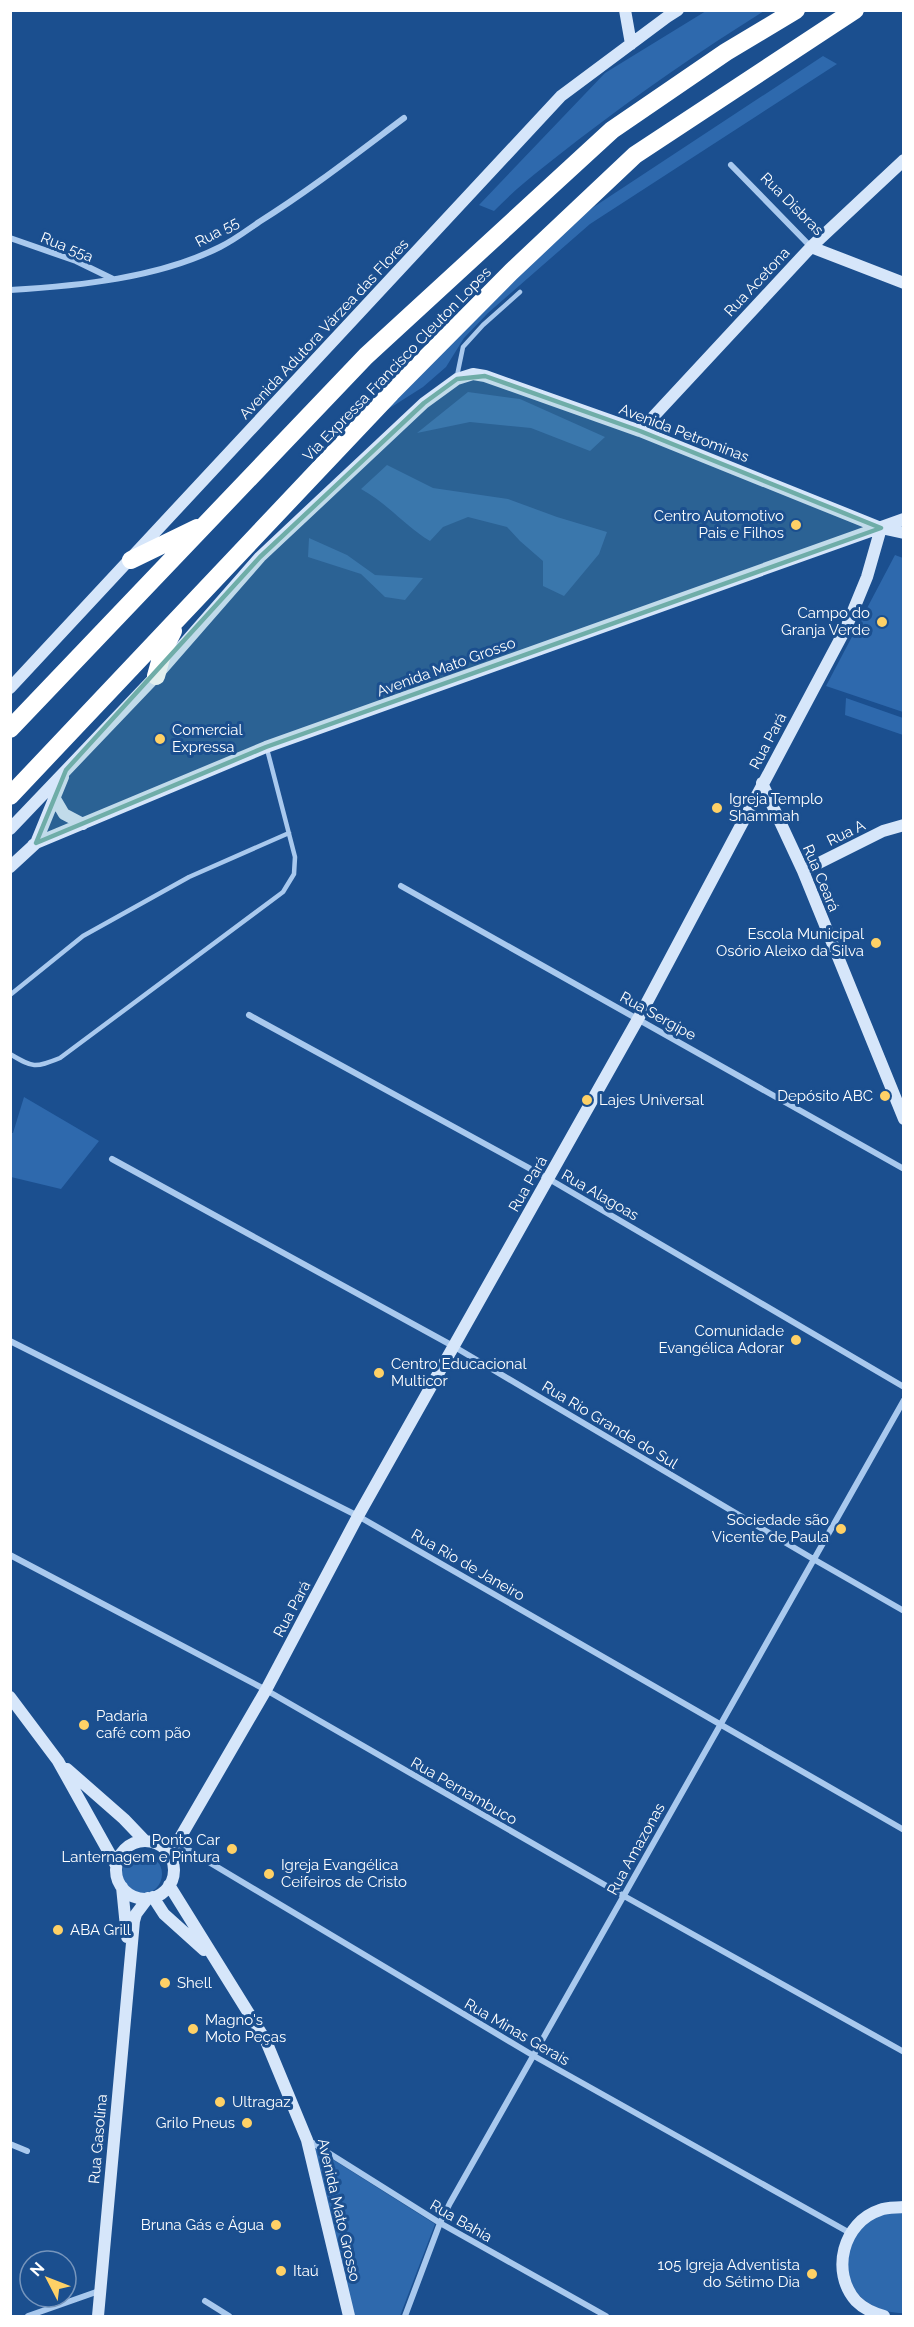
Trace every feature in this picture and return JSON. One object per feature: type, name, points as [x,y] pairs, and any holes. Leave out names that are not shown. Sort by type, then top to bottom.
[{"type":"highway","name":"Via Expressa Francisco Cleuton Lopes","points":[[10,729],[366,356],[612,130],[726,52],[796,10]]},
{"type":"highway","name":"Via Expressa Francisco Cleuton Lopes","points":[[10,796],[415,369],[511,272],[635,155],[856,11]]},
{"type":"highway","points":[[131,560],[207,523]]},
{"type":"highway","points":[[156,676],[163,651],[180,615]]},
{"type":"street","points":[[625,10],[631,44]]},
{"type":"street","name":"Avenida Adutora Várzea das Flores","points":[[10,688],[561,96],[631,44],[667,12]]},
{"type":"street","name":"Rua 55","points":[[10,290],[113,280],[182,262],[220,247],[309,191],[404,117]]},
{"type":"street","name":"Rua Acetona","points":[[640,431],[810,247],[903,160]]},
{"type":"street","name":"Rua Disbras","points":[[731,165],[810,247],[903,283]]},
{"type":"street","name":"Rua 55a","points":[[10,238],[76,261],[113,280]]},
{"type":"street","name":"Avenida Petrominas","points":[[457,379],[473,374],[485,376],[640,431],[881,528],[903,533]]},
{"type":"street","points":[[10,829],[156,676],[260,557],[424,403],[457,379]]},
{"type":"street","name":"Avenida Mato Grosso","points":[[10,867],[36,843],[266,747],[903,519]]},
{"type":"street","name":"Rua Pará","points":[[172,1862],[177,1843],[266,1690],[358,1515],[638,1018],[846,628],[867,577],[881,528]]},
{"type":"street","points":[[10,857],[36,843],[66,770]]},
{"type":"street","name":"Rua Ceará","points":[[762,783],[803,871],[903,1119]]},
{"type":"street","points":[[54,797],[64,814],[83,824]]},
{"type":"street","name":"Rua A","points":[[803,871],[883,831],[903,825]]},
{"type":"street","name":"Rua Sergipe","points":[[401,886],[903,1169]]},
{"type":"street","name":"Rua Alagoas","points":[[249,1015],[549,1179],[903,1387]]},
{"type":"street","name":"Rua Rio Grande do Sul","points":[[112,1159],[453,1346],[903,1611]]},
{"type":"street","name":"Rua Rio de Janeiro","points":[[10,1341],[358,1515],[903,1830]]},
{"type":"street","name":"Rua Amazonas","points":[[405,2316],[440,2223],[903,1400]]},
{"type":"street","name":"Rua Pernambuco","points":[[10,1555],[266,1690],[624,1896],[903,2052]]},
{"type":"street","points":[[10,1697],[58,1761],[117,1865]]},
{"type":"street","points":[[58,1761],[151,1843],[169,1855],[172,1862],[172,1878],[169,1886],[151,1898],[136,1914],[130,1965]]},
{"type":"street","points":[[130,1965],[122,1887],[116,1874],[117,1865],[123,1851],[130,1845],[177,1843]]},
{"type":"street","name":"Rua Minas Gerais","points":[[177,1843],[534,2056],[850,2233]]},
{"type":"street","name":"Avenida Mato Grosso","points":[[169,1886],[266,2041],[307,2140],[349,2316]]},
{"type":"street","points":[[122,1887],[134,1897],[151,1898],[192,1941],[210,1954]]},
{"type":"street","name":"Rua Gasolina","points":[[98,2316],[130,1965]]},
{"type":"street","name":"Rua Bahia","points":[[307,2140],[440,2223],[606,2316]]},
{"type":"street","points":[[10,2144],[27,2151]]},
{"type":"street","points":[[884,2316],[867,2314],[856,2301],[847,2287],[842,2271],[843,2254],[850,2233],[861,2221],[880,2210],[903,2207]]},
{"type":"street","points":[[28,2316],[99,2291]]},
{"type":"street","points":[[205,2301],[229,2316]]},
{"type":"lane","points":[[457,379],[463,347],[483,325],[520,292]]},
{"type":"lane","points":[[10,1054],[30,1065],[43,1065],[60,1058],[283,892],[294,874],[296,857],[266,747]]},
{"type":"lane","points":[[10,994],[83,936],[189,877],[289,833]]},
{"type":"highlighted area","points":[[485,376],[640,431],[881,528],[266,747],[36,843],[66,770],[260,557],[424,403],[457,379]]},
{"type":"shaded area","points":[[706,11],[764,11],[693,57],[601,123],[535,174],[494,211],[479,205],[605,73]]},
{"type":"shaded area","points":[[823,56],[837,64],[590,224],[488,313],[464,338],[446,367],[423,387],[382,413],[483,307],[580,216]]},
{"type":"shaded area","points":[[468,392],[520,399],[605,437],[590,451],[531,428],[470,422],[417,433]]},
{"type":"shaded area","points":[[387,465],[433,488],[508,499],[607,532],[599,554],[564,596],[543,586],[543,561],[507,527],[468,517],[443,527],[430,541],[421,535],[361,489]]},
{"type":"shaded area","points":[[309,538],[347,555],[375,575],[423,578],[405,600],[385,597],[361,574],[308,557]]},
{"type":"shaded area","name":"Campo do Granja Verde","points":[[895,555],[903,558],[903,712],[826,686]]},
{"type":"shaded area","points":[[846,698],[903,718],[903,735],[845,715]]},
{"type":"shaded area","points":[[24,1097],[99,1141],[61,1189],[11,1177],[11,1133],[13,1133]]},
{"type":"shaded area","points":[[142,1854],[150,1855],[156,1860],[161,1866],[161,1882],[156,1888],[150,1893],[142,1894],[134,1893],[128,1888],[123,1882],[122,1874],[123,1866],[128,1860],[134,1855]]},
{"type":"shaded area","points":[[313,2147],[435,2224],[400,2316],[352,2316]]},
{"type":"shaded area","points":[[903,2210],[903,2313],[881,2309],[863,2299],[851,2282],[847,2260],[851,2239],[860,2228],[881,2213]]},
{"type":"place","name":"Centro Automotivo Pais e Filhos","points":[[796,525]]},
{"type":"place","name":"Campo do Granja Verde","points":[[882,622]]},
{"type":"place","name":"Comercial Expressa","points":[[160,739]]},
{"type":"place","name":"Igreja Templo Shammah","points":[[717,808]]},
{"type":"place","name":"Escola Municipal Osório Aleixo da Silva","points":[[876,943]]},
{"type":"place","name":"Depósito ABC","points":[[885,1096]]},
{"type":"place","name":"Lajes Universal","points":[[587,1100]]},
{"type":"place","name":"Comunidade Evangélica Adorar","points":[[796,1340]]},
{"type":"place","name":"Centro Educacional Multicor","points":[[379,1373]]},
{"type":"place","name":"Sociedade são Vicente de Paula","points":[[841,1529]]},
{"type":"place","name":"Padaria café com pão","points":[[84,1725]]},
{"type":"place","name":"Ponto Car Lanternagem e Pintura","points":[[232,1849]]},
{"type":"place","name":"Igreja Evangélica Ceifeiros de Cristo","points":[[269,1874]]},
{"type":"place","name":"ABA Grill","points":[[58,1930]]},
{"type":"place","name":"Shell","points":[[165,1983]]},
{"type":"place","name":"Magno's Moto Peças","points":[[193,2029]]},
{"type":"place","name":"Ultragaz","points":[[220,2102]]},
{"type":"place","name":"Grilo Pneus","points":[[247,2123]]},
{"type":"place","name":"Bruna Gás e Água","points":[[276,2225]]},
{"type":"place","name":"Itaú","points":[[281,2271]]},
{"type":"place","name":"105 Igreja Adventista do Sétimo Dia","points":[[812,2274]]}]
